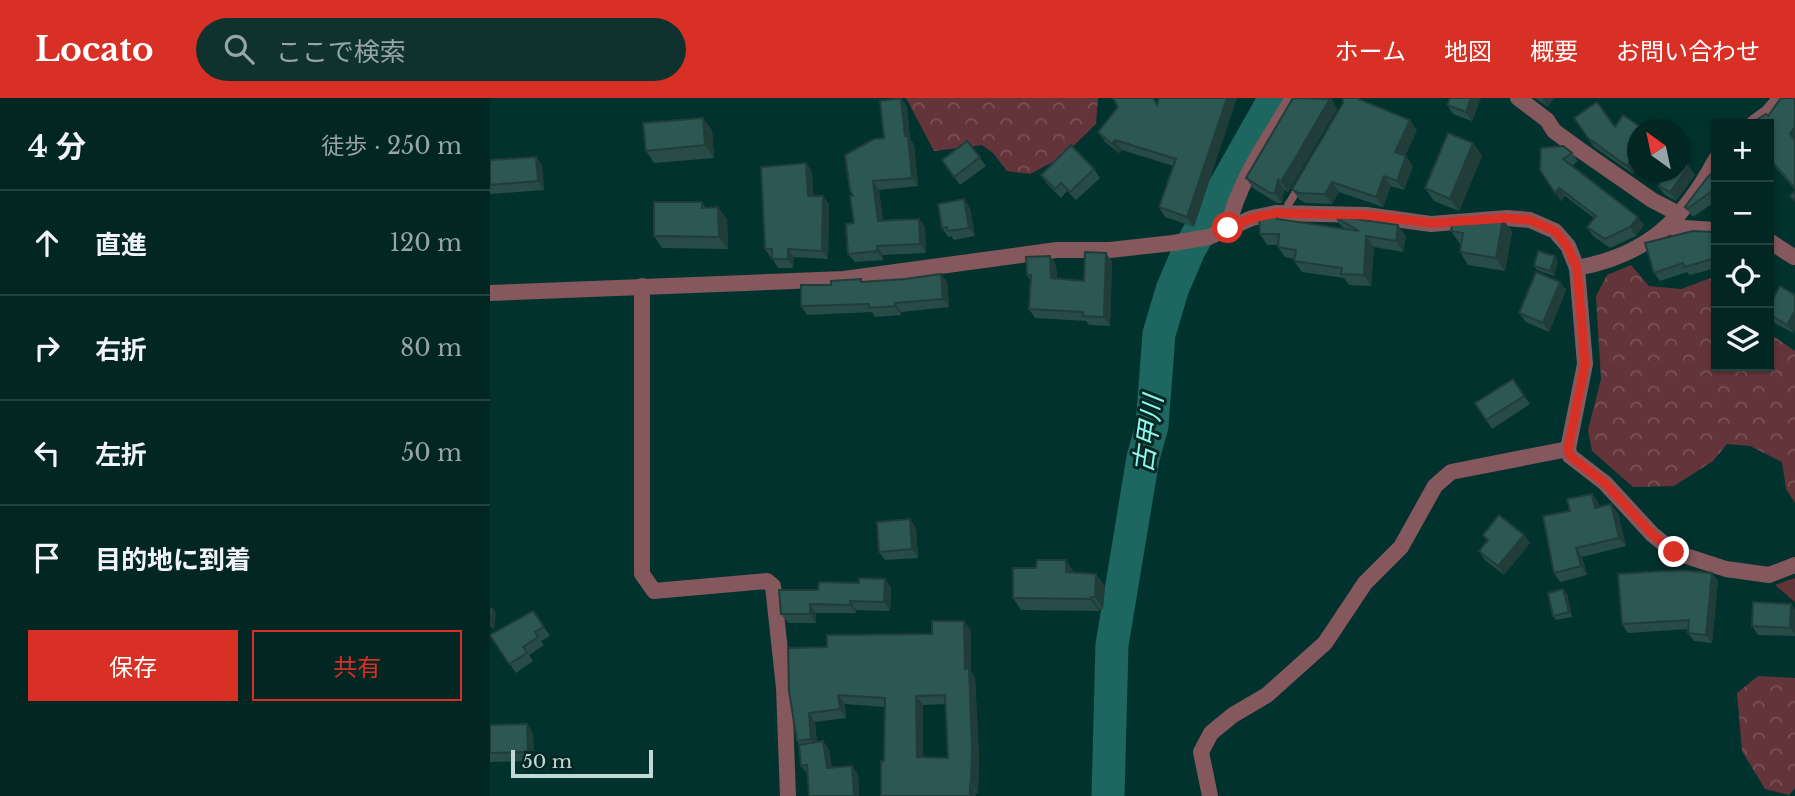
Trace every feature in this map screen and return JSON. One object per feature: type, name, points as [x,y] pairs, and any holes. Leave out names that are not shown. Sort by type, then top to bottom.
[{"type":"street","points":[[1228,228],[1232,210],[1246,177],[1293,98]]},
{"type":"street","points":[[1518,98],[1547,120],[1554,131],[1652,200],[1674,220],[1711,229]]},
{"type":"street","points":[[1760,119],[1781,98]]},
{"type":"street","points":[[1577,268],[1604,263],[1636,249],[1674,220],[1711,168]]},
{"type":"street","points":[[490,293],[845,279],[1057,250],[1110,250],[1173,243],[1209,237],[1252,218],[1276,213],[1366,215],[1432,223],[1507,218],[1530,220],[1555,231],[1567,246],[1577,268],[1585,364],[1568,449],[1570,456],[1605,483],[1652,534],[1674,552],[1726,569],[1769,575],[1795,565]]},
{"type":"street","points":[[1774,244],[1794,257]]},
{"type":"street","points":[[642,286],[642,574],[654,592],[767,581],[773,586],[784,688],[788,796]]},
{"type":"street","points":[[1210,796],[1201,752],[1211,733],[1233,715],[1267,695],[1325,643],[1365,583],[1401,547],[1435,486],[1451,472],[1568,449]]},
{"type":"lane","points":[[1288,214],[1289,205],[1303,181]]},
{"type":"green space","points":[[906,98],[1098,98],[1096,124],[1062,157],[1030,174],[1007,171],[993,153],[982,145],[934,151]]},
{"type":"green space","points":[[1631,265],[1649,286],[1681,289],[1711,278],[1711,371],[1774,371],[1774,336],[1795,351],[1795,503],[1786,489],[1782,462],[1750,446],[1727,444],[1713,461],[1674,486],[1633,487],[1592,451],[1588,430],[1601,379],[1596,296],[1607,275]]},
{"type":"green space","points":[[1795,578],[1795,602],[1775,585]]},
{"type":"green space","points":[[1758,676],[1795,678],[1795,788],[1789,795],[1765,789],[1742,751],[1737,693]]},
{"type":"building","points":[[901,98],[912,178],[873,181],[878,221],[919,219],[920,244],[877,246],[877,251],[848,254],[846,224],[854,223],[850,196],[853,196],[845,155],[874,139],[884,138],[880,101]]},
{"type":"building","points":[[1113,98],[1153,98],[1157,105],[1159,98],[1227,98],[1187,217],[1159,207],[1176,159],[1115,140],[1112,144],[1098,132],[1118,107]]},
{"type":"building","points":[[1293,98],[1330,99],[1281,182],[1278,180],[1275,193],[1270,193],[1246,178]]},
{"type":"building","points":[[1343,98],[1356,98],[1410,120],[1395,152],[1406,156],[1397,181],[1384,176],[1376,197],[1332,182],[1325,194],[1298,193],[1292,189],[1343,103]]},
{"type":"building","points":[[1450,98],[1471,98],[1466,112],[1447,105]]},
{"type":"building","points":[[1781,98],[1795,98],[1795,127],[1790,134],[1795,140],[1795,188],[1774,164],[1774,119],[1758,119],[1766,114],[1768,116]]},
{"type":"building","points":[[1597,102],[1615,127],[1623,115],[1629,119],[1627,166],[1588,138],[1574,118]]},
{"type":"building","points":[[703,118],[705,145],[646,151],[643,123]]},
{"type":"building","points":[[1448,133],[1473,143],[1450,199],[1425,188]]},
{"type":"building","points":[[967,141],[980,157],[954,177],[942,160]]},
{"type":"building","points":[[1071,145],[1094,169],[1070,192],[1061,183],[1055,189],[1041,175]]},
{"type":"building","points":[[1563,146],[1572,153],[1563,159],[1638,217],[1630,227],[1605,239],[1587,227],[1596,216],[1559,188],[1555,193],[1540,170],[1541,148]]},
{"type":"building","points":[[536,157],[538,181],[490,185],[490,160]]},
{"type":"building","points":[[806,163],[808,196],[823,196],[822,251],[788,249],[788,259],[772,259],[772,249],[765,249],[761,167]]},
{"type":"building","points":[[1711,174],[1711,192],[1687,209],[1685,207]]},
{"type":"building","points":[[1661,182],[1677,182],[1670,192],[1658,186]]},
{"type":"building","points":[[964,199],[969,228],[948,231],[947,227],[942,228],[938,204]]},
{"type":"building","points":[[654,202],[702,202],[702,208],[718,207],[719,237],[654,236]]},
{"type":"building","points":[[1277,213],[1277,219],[1359,231],[1334,216],[1398,225],[1396,241],[1366,236],[1364,275],[1341,274],[1342,268],[1294,261],[1296,250],[1278,247],[1279,234],[1260,234],[1259,215]]},
{"type":"building","points":[[1490,216],[1503,219],[1496,258],[1460,252],[1463,233],[1451,231],[1453,219]]},
{"type":"building","points":[[1693,231],[1711,232],[1711,259],[1684,267],[1683,263],[1654,273],[1645,243]]},
{"type":"building","points":[[1538,251],[1555,256],[1550,271],[1534,266]]},
{"type":"building","points":[[1085,252],[1106,253],[1104,317],[1083,316],[1083,312],[1029,309],[1031,275],[1027,275],[1026,257],[1050,256],[1051,278],[1084,281]]},
{"type":"building","points":[[1536,272],[1560,282],[1543,323],[1519,313]]},
{"type":"building","points":[[941,274],[943,299],[869,308],[869,304],[801,306],[801,285],[831,285],[831,281],[861,279],[861,282]]},
{"type":"building","points":[[1780,286],[1795,295],[1795,311],[1787,325],[1774,317],[1774,297]]},
{"type":"building","points":[[1513,379],[1524,396],[1486,420],[1475,403]]},
{"type":"building","points":[[1592,494],[1595,508],[1611,504],[1619,538],[1576,548],[1581,566],[1554,573],[1543,516],[1570,511],[1567,499]]},
{"type":"building","points":[[1499,515],[1524,535],[1498,566],[1479,551],[1488,540],[1483,535]]},
{"type":"building","points":[[910,519],[912,549],[879,552],[877,522]]},
{"type":"building","points":[[1037,560],[1066,560],[1066,572],[1096,574],[1095,597],[1013,598],[1013,568],[1036,568]]},
{"type":"building","points":[[1678,570],[1712,573],[1706,635],[1688,633],[1689,620],[1622,624],[1618,574]]},
{"type":"building","points":[[859,578],[885,579],[884,602],[810,604],[810,614],[781,614],[779,590],[818,590],[819,582],[859,583]]},
{"type":"building","points":[[1563,589],[1569,612],[1553,616],[1548,593]]},
{"type":"building","points":[[1753,602],[1791,604],[1790,628],[1752,626]]},
{"type":"building","points":[[490,608],[493,609],[491,626],[490,625]]},
{"type":"building","points":[[533,611],[544,627],[535,632],[538,637],[523,647],[527,653],[509,664],[490,635]]},
{"type":"building","points":[[932,621],[964,621],[972,747],[970,796],[881,796],[885,698],[838,695],[840,709],[809,713],[811,739],[797,741],[789,691],[788,648],[827,647],[827,635],[932,634]],"holes":[[[945,695],[948,758],[917,757],[916,696]]]},
{"type":"building","points":[[527,724],[528,752],[490,753],[490,725]]},
{"type":"building","points":[[823,741],[827,768],[852,766],[854,796],[809,796],[807,765],[801,766],[799,745]]},
{"type":"waterway","name":"古甲川","points":[[1108,796],[1112,645],[1143,458],[1152,426],[1159,334],[1172,290],[1189,250],[1275,98]]},
{"type":"route","points":[[1228,228],[1252,218],[1276,213],[1366,215],[1432,223],[1507,218],[1530,220],[1555,231],[1567,246],[1577,268],[1585,364],[1568,449],[1570,456],[1605,483],[1652,534],[1674,552]]}]
